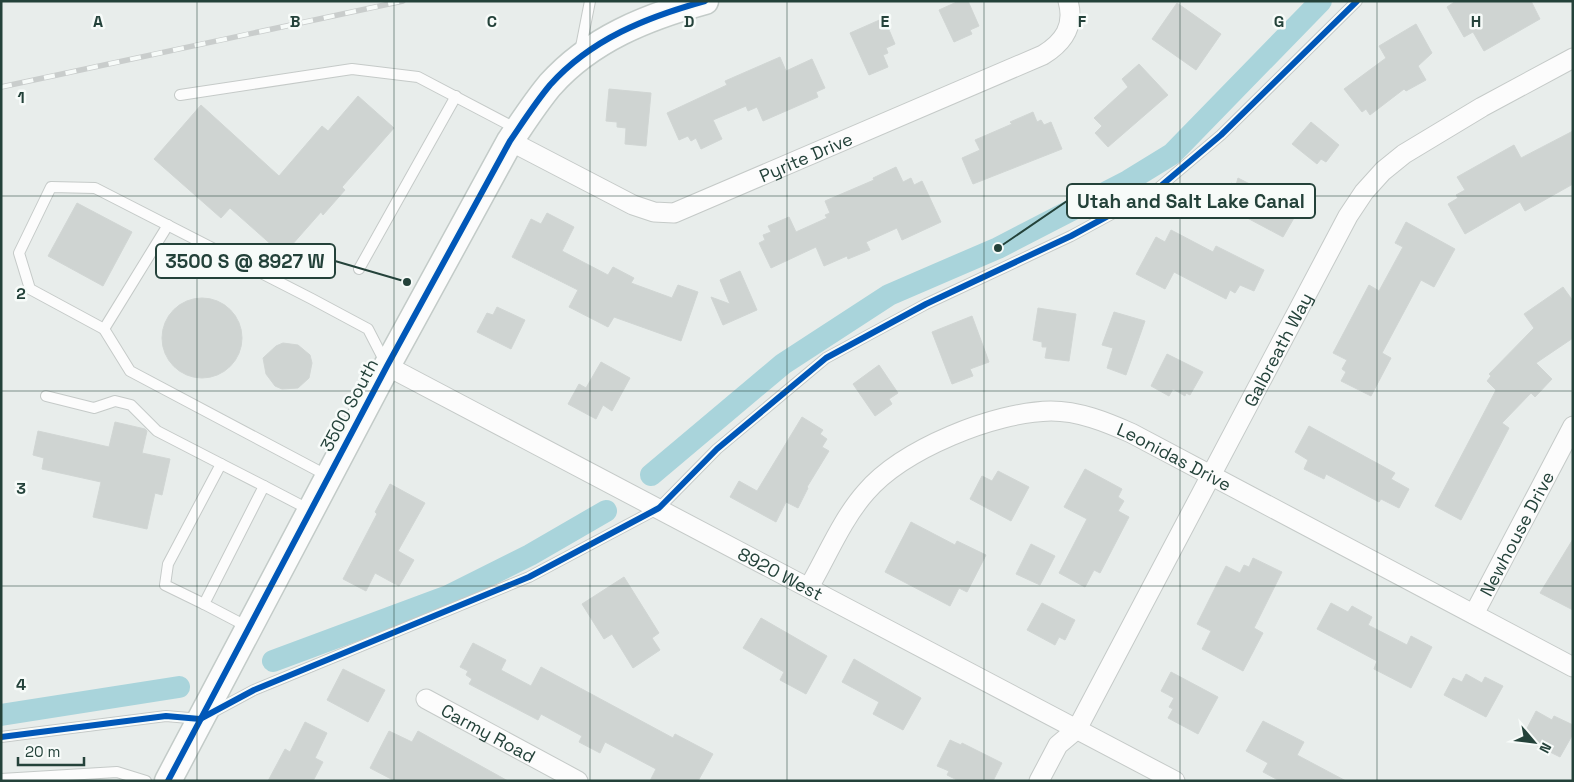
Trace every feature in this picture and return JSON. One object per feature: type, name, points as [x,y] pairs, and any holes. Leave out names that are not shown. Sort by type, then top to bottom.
[{"type":"street","name":"3500 South","points":[[168,781],[387,366],[514,136],[551,85],[578,58],[622,30],[664,12],[705,1]]},
{"type":"street","name":"Pyrite Drive","points":[[514,136],[633,205],[654,212],[674,213],[1044,55],[1065,36],[1070,19],[1068,1]]},
{"type":"street","name":"Galbreath Way","points":[[1077,729],[1343,225],[1364,192],[1390,166],[1426,139],[1573,58]]},
{"type":"street","name":"8920 West","points":[[387,366],[1175,781]]},
{"type":"street","name":"Leonidas Drive","points":[[809,587],[850,514],[864,494],[880,477],[913,454],[940,441],[1019,414],[1052,411],[1082,415],[1108,422],[1573,667]]},
{"type":"street","name":"Newhouse Drive","points":[[1474,614],[1573,426]]},
{"type":"street","name":"Carmy Road","points":[[426,699],[548,774],[578,781]]},
{"type":"street","points":[[1039,781],[1058,745],[1077,729]]},
{"type":"lane","points":[[578,58],[590,1]]},
{"type":"lane","points":[[1,737],[166,716],[202,716],[254,690],[529,577],[659,508],[717,449],[826,358],[926,304],[1071,236],[1156,190],[1221,135],[1357,1]]},
{"type":"lane","points":[[180,95],[352,69],[418,77],[456,96],[514,136]]},
{"type":"lane","points":[[359,269],[456,96]]},
{"type":"lane","points":[[328,476],[130,371],[104,329],[30,289],[19,253],[51,187],[95,188],[368,329],[387,366]]},
{"type":"lane","points":[[104,329],[168,225]]},
{"type":"lane","points":[[46,396],[94,408],[115,401],[131,406],[157,431],[310,510]]},
{"type":"lane","points":[[221,464],[168,564],[164,585],[248,627]]},
{"type":"lane","points":[[204,604],[264,486]]},
{"type":"lane","points":[[1,779],[117,772],[146,781]]},
{"type":"building","points":[[959,1],[968,1],[979,26],[970,30],[972,34],[954,42],[939,10]]},
{"type":"building","points":[[1456,1],[1531,1],[1540,19],[1484,51],[1473,32],[1464,37],[1447,7]]},
{"type":"building","points":[[1177,3],[1221,34],[1196,70],[1152,39]]},
{"type":"building","points":[[884,18],[895,44],[886,48],[888,53],[883,55],[888,67],[869,75],[850,33]]},
{"type":"building","points":[[1416,24],[1432,53],[1418,66],[1426,80],[1406,91],[1404,89],[1370,115],[1366,109],[1362,112],[1344,89],[1386,58],[1379,46]]},
{"type":"building","points":[[780,57],[786,71],[812,59],[825,88],[816,92],[818,97],[763,121],[757,107],[748,111],[746,106],[713,120],[722,139],[701,149],[696,138],[691,141],[688,136],[679,140],[667,113],[727,85],[725,81]]},
{"type":"building","points":[[1139,64],[1168,95],[1108,147],[1095,133],[1102,126],[1094,118],[1128,87],[1122,79]]},
{"type":"building","points":[[609,89],[651,93],[646,146],[625,144],[626,128],[617,127],[617,122],[606,121]]},
{"type":"building","points":[[358,96],[394,128],[342,187],[345,190],[323,215],[321,212],[283,255],[230,208],[221,218],[154,159],[201,105],[279,176],[322,126],[328,131]]},
{"type":"building","points":[[1033,112],[1037,122],[1041,120],[1044,125],[1051,122],[1062,149],[973,184],[962,158],[980,150],[975,140],[1012,124],[1010,122]]},
{"type":"building","points":[[1311,122],[1339,145],[1326,162],[1321,159],[1317,164],[1292,144]]},
{"type":"building","points":[[1573,131],[1573,184],[1525,211],[1520,202],[1465,234],[1448,204],[1458,198],[1456,195],[1465,190],[1457,177],[1514,145],[1521,158]]},
{"type":"building","points":[[896,167],[903,182],[911,178],[914,185],[922,181],[941,222],[902,240],[897,228],[866,242],[870,250],[848,259],[847,256],[824,266],[816,247],[771,268],[759,243],[765,240],[763,235],[771,232],[768,226],[789,217],[796,232],[827,218],[825,215],[830,213],[825,201],[874,180],[873,178]]},
{"type":"building","points":[[1238,178],[1279,199],[1275,209],[1294,218],[1283,237],[1221,204],[1231,183],[1236,185]]},
{"type":"building","points":[[77,203],[132,232],[103,286],[48,256]]},
{"type":"building","points":[[547,213],[574,227],[562,251],[608,275],[613,267],[634,278],[631,283],[672,298],[678,285],[698,292],[681,341],[614,317],[608,327],[569,307],[578,290],[512,257],[531,219],[541,224]]},
{"type":"building","points":[[1406,222],[1455,249],[1434,287],[1421,280],[1382,353],[1391,358],[1371,396],[1341,381],[1346,372],[1342,369],[1347,360],[1333,353],[1369,285],[1379,291],[1403,247],[1395,243]]},
{"type":"building","points":[[1171,230],[1213,252],[1216,246],[1264,270],[1254,291],[1240,285],[1235,293],[1230,290],[1226,299],[1174,272],[1165,289],[1136,274],[1156,237],[1165,242]]},
{"type":"building","points":[[740,271],[757,310],[723,325],[711,297],[730,304],[720,280]]},
{"type":"building","points":[[1563,287],[1573,301],[1573,338],[1536,363],[1552,379],[1535,397],[1531,393],[1502,423],[1509,428],[1461,520],[1435,506],[1496,390],[1487,381],[1491,376],[1489,374],[1534,328],[1524,314]]},
{"type":"building","points":[[194,298],[210,298],[231,309],[242,330],[242,346],[231,367],[210,378],[194,378],[180,372],[168,360],[162,346],[162,330],[168,316],[180,304]]},
{"type":"building","points":[[497,307],[525,320],[511,349],[477,332],[487,313],[493,315]]},
{"type":"building","points":[[1038,308],[1076,314],[1069,361],[1045,358],[1047,347],[1042,347],[1042,342],[1033,340]]},
{"type":"building","points":[[1114,312],[1145,321],[1126,375],[1107,368],[1113,348],[1102,345]]},
{"type":"building","points":[[972,316],[989,362],[970,369],[973,376],[952,384],[932,332]]},
{"type":"building","points":[[283,343],[298,345],[310,355],[312,363],[309,378],[298,388],[282,389],[275,386],[266,374],[263,358],[276,346]]},
{"type":"building","points":[[1167,354],[1203,372],[1190,395],[1186,393],[1185,396],[1173,389],[1169,396],[1151,386]]},
{"type":"building","points":[[601,362],[630,378],[612,411],[603,405],[596,419],[568,404],[579,384],[586,388]]},
{"type":"building","points":[[879,365],[898,393],[889,399],[892,404],[875,416],[853,384]]},
{"type":"building","points":[[802,417],[823,430],[820,434],[827,439],[822,447],[829,451],[807,487],[798,508],[786,502],[776,522],[730,497],[739,481],[757,491]]},
{"type":"building","points":[[115,422],[145,429],[147,431],[142,453],[170,459],[162,495],[155,493],[147,529],[93,517],[101,482],[42,469],[44,458],[33,455],[38,431],[109,447]]},
{"type":"building","points":[[1309,426],[1395,473],[1391,479],[1409,489],[1399,508],[1381,499],[1379,502],[1326,474],[1324,479],[1304,469],[1308,460],[1295,452]]},
{"type":"building","points":[[1085,469],[1122,489],[1118,497],[1124,501],[1118,511],[1129,517],[1100,573],[1094,570],[1085,587],[1059,573],[1087,519],[1064,507]]},
{"type":"building","points":[[998,471],[1029,487],[1011,521],[970,499],[982,476],[992,481]]},
{"type":"building","points":[[390,484],[425,503],[398,551],[414,560],[399,586],[375,573],[366,591],[343,579],[377,514],[375,512]]},
{"type":"building","points":[[911,522],[955,545],[957,541],[986,555],[967,592],[959,588],[950,606],[885,572]]},
{"type":"building","points":[[1573,539],[1573,610],[1540,593]]},
{"type":"building","points":[[1031,544],[1055,556],[1040,585],[1016,574]]},
{"type":"building","points":[[1253,558],[1282,572],[1254,628],[1263,633],[1243,671],[1202,649],[1211,631],[1197,624],[1226,566],[1240,573],[1244,565],[1249,567]]},
{"type":"building","points":[[624,577],[659,633],[652,638],[660,650],[633,668],[612,634],[604,639],[582,604]]},
{"type":"building","points":[[1042,603],[1075,620],[1065,640],[1059,637],[1055,645],[1027,630]]},
{"type":"building","points":[[1331,603],[1348,612],[1352,606],[1372,617],[1368,625],[1407,645],[1411,636],[1432,647],[1411,688],[1374,669],[1377,661],[1317,629]]},
{"type":"building","points":[[761,618],[827,656],[806,694],[780,680],[784,672],[743,648]]},
{"type":"building","points":[[473,643],[506,660],[501,670],[531,686],[541,667],[673,738],[675,734],[713,754],[698,781],[650,781],[656,769],[605,742],[600,753],[579,742],[582,736],[541,714],[538,720],[469,684],[472,679],[466,675],[468,671],[460,667]]},
{"type":"building","points":[[854,659],[921,698],[903,730],[873,714],[879,702],[842,682]]},
{"type":"building","points":[[343,669],[385,690],[368,722],[327,700]]},
{"type":"building","points":[[1171,672],[1218,697],[1198,734],[1168,718],[1173,709],[1169,707],[1174,698],[1161,691]]},
{"type":"building","points":[[1466,674],[1482,683],[1485,677],[1503,686],[1486,717],[1444,695],[1453,678],[1462,682]]},
{"type":"building","points":[[1536,711],[1552,720],[1554,716],[1573,725],[1573,734],[1560,757],[1522,738]]},
{"type":"building","points":[[1263,721],[1304,742],[1297,755],[1346,781],[1280,781],[1263,772],[1268,763],[1246,751]]},
{"type":"building","points":[[305,722],[327,733],[315,758],[323,762],[313,781],[268,781],[285,749],[290,752]]},
{"type":"building","points":[[389,731],[412,742],[418,731],[508,781],[395,781],[370,768]]},
{"type":"building","points":[[950,740],[961,745],[962,743],[1002,763],[993,781],[959,781],[947,775],[949,771],[937,766]]},
{"type":"waterway","points":[[651,475],[783,364],[889,295],[998,248],[1128,181],[1172,154],[1321,1]]},
{"type":"waterway","points":[[273,661],[448,596],[530,555],[606,511]]},
{"type":"waterway","points":[[1,715],[179,687]]},
{"type":"railway","points":[[1,87],[403,1]]},
{"type":"cycle path","points":[[168,781],[387,366],[510,141],[529,113],[550,85],[566,69],[602,42],[641,22],[705,1]]},
{"type":"cycle path","points":[[1,737],[166,716],[200,719],[254,690],[529,577],[659,508],[717,449],[826,358],[926,304],[1071,236],[1156,190],[1221,135],[1357,1]]},
{"type":"place","name":"Utah and Salt Lake Canal","points":[[998,248]]},
{"type":"place","name":"3500 S @ 8927 W","points":[[407,282]]}]
